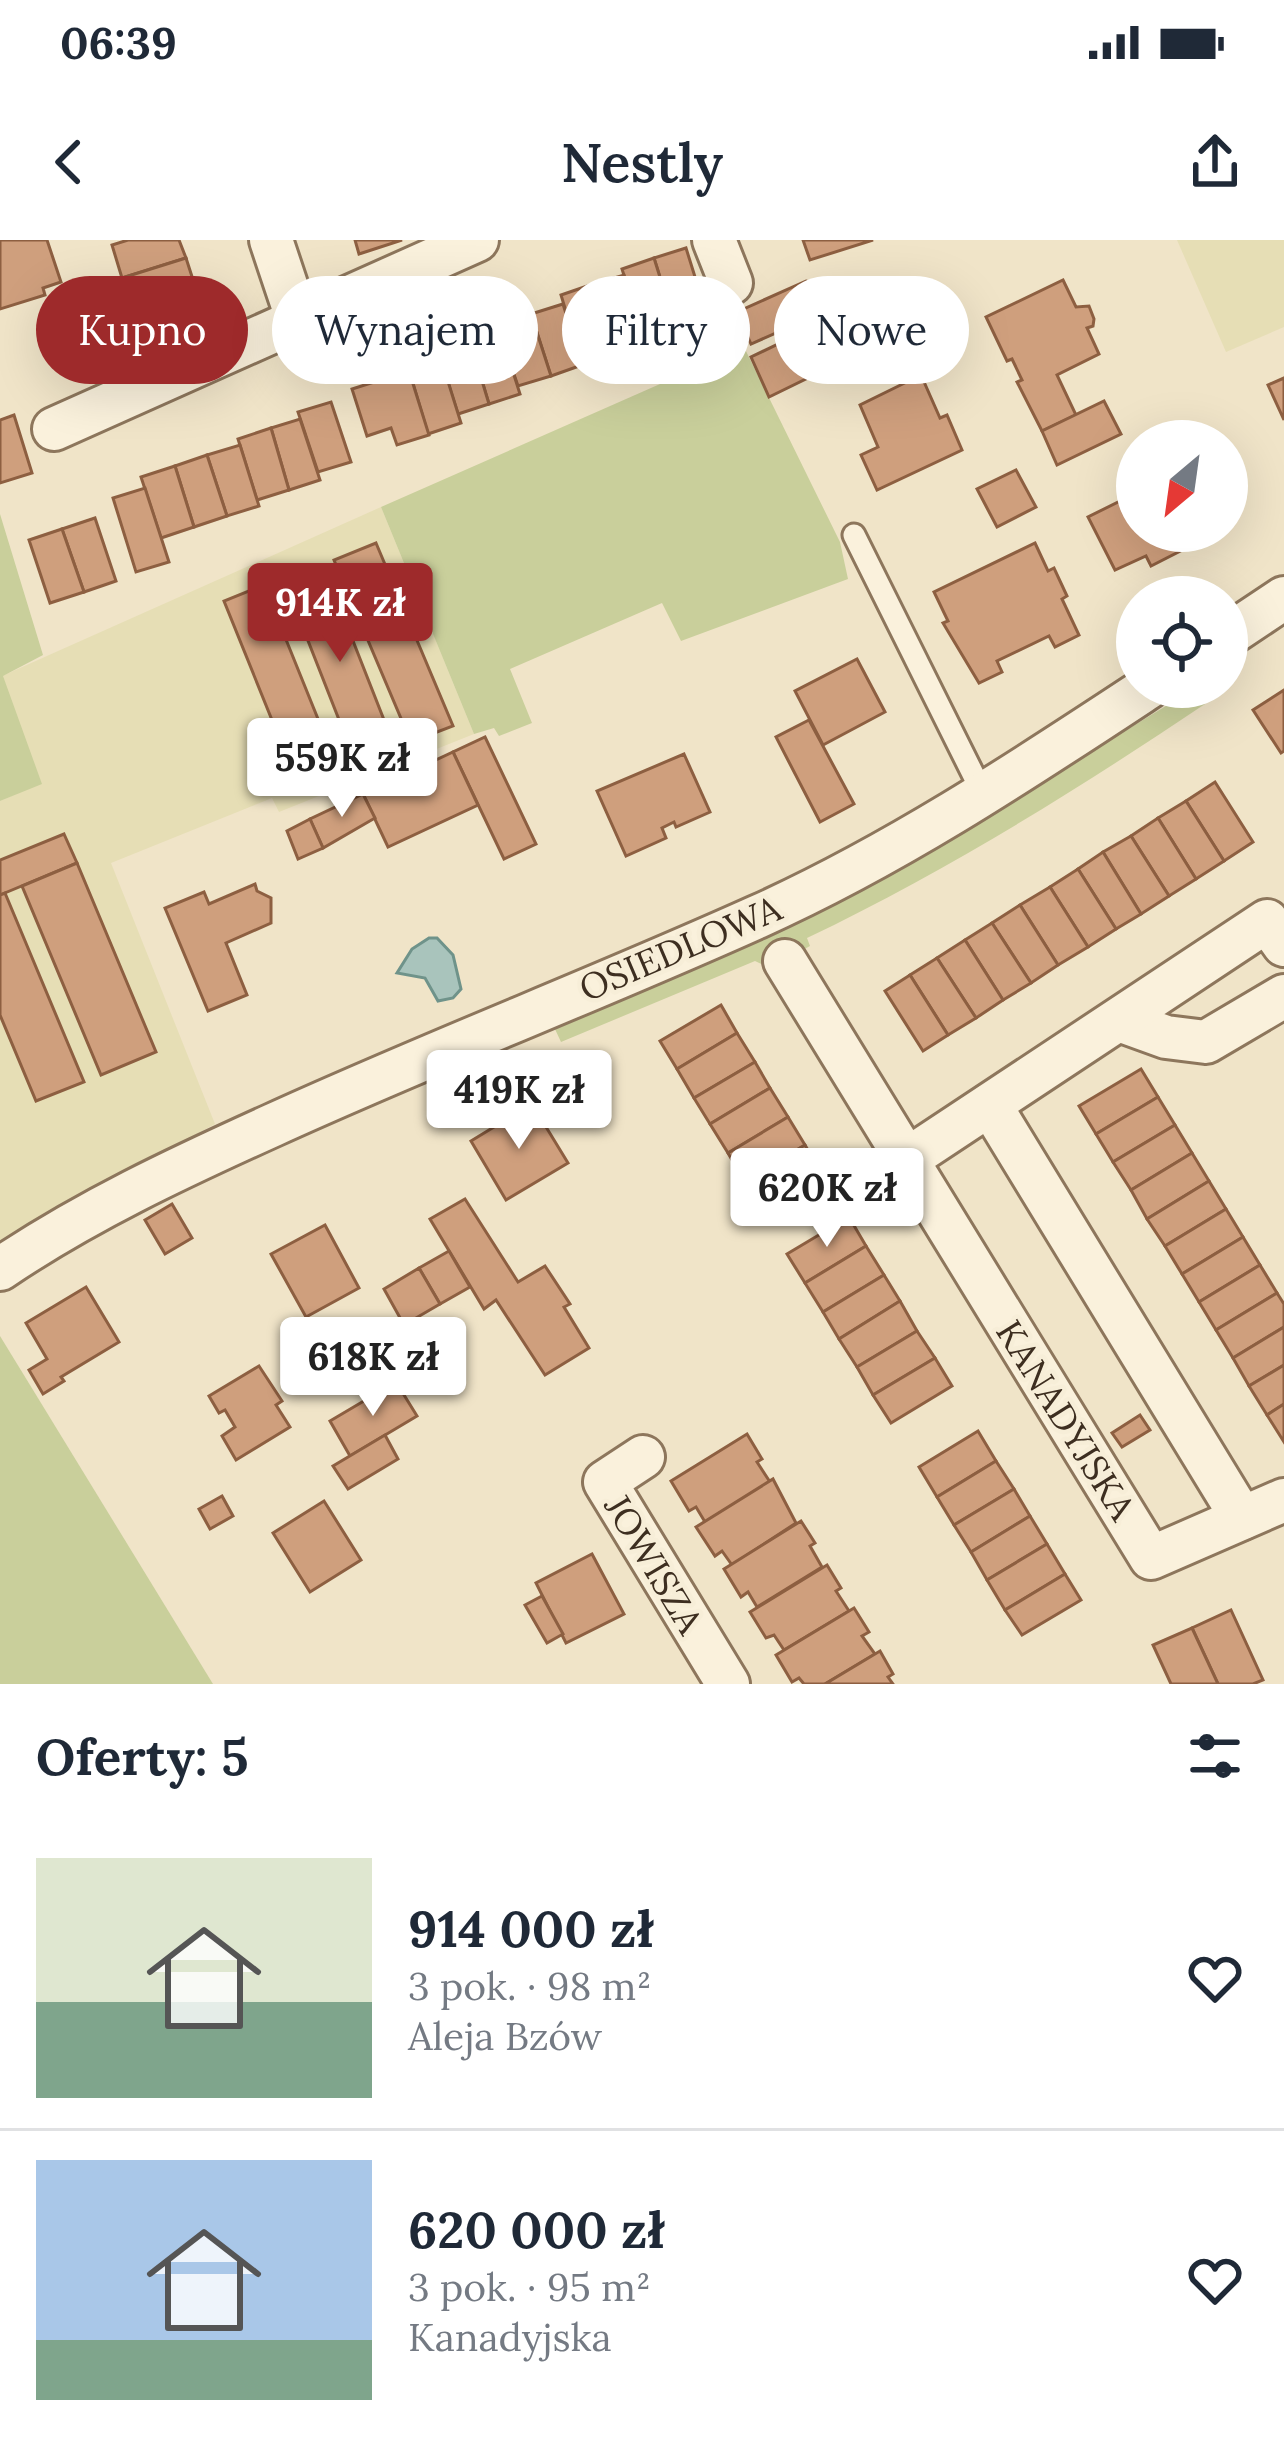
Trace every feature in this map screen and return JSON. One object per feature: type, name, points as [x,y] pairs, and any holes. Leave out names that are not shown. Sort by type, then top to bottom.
[{"type":"street","points":[[271,240],[283,276]]},
{"type":"street","points":[[397,276],[477,240]]},
{"type":"street","points":[[714,240],[728,276]]},
{"type":"street","points":[[54,429],[272,333]]},
{"type":"street","points":[[1248,622],[1284,598]]},
{"type":"street","name":"OSIEDLOWA","points":[[0,1269],[67,1224],[161,1175],[863,866],[1116,708]]},
{"type":"street","points":[[906,1160],[1119,1020],[1276,933]]},
{"type":"street","name":"KANADYJSKA","points":[[785,961],[1151,1558],[1284,1500]]},
{"type":"street","points":[[1119,1020],[1166,1037],[1206,1042],[1284,996]]},
{"type":"street","points":[[990,1105],[1242,1518]]},
{"type":"street","name":"JOWISZA","points":[[643,1457],[605,1483],[728,1684]]},
{"type":"lane","points":[[854,535],[982,792]]},
{"type":"shaded area","points":[[1177,240],[1284,240],[1284,327],[1226,352]]},
{"type":"shaded area","points":[[381,507],[474,734],[279,812],[272,798],[111,863],[215,1124],[0,1242],[0,801],[41,783],[2,676]]},
{"type":"green space","points":[[750,359],[840,542],[848,579],[681,641],[662,603],[510,669],[532,723],[499,736],[494,728],[474,734],[381,507],[660,384],[750,384]]},
{"type":"green space","points":[[0,514],[43,655],[3,676],[42,784],[0,801]]},
{"type":"green space","points":[[1163,708],[1199,708],[961,857],[807,938],[810,946],[770,968],[755,961],[561,1042],[554,1027],[543,1032],[545,1023],[827,899],[1048,778]]},
{"type":"green space","points":[[0,1336],[213,1684],[0,1684]]},
{"type":"water","points":[[437,938],[453,955],[461,989],[453,998],[438,1001],[425,978],[397,973],[412,949]]},
{"type":"building","points":[[0,240],[47,240],[59,276],[36,276],[36,298],[0,309]]},
{"type":"building","points":[[128,240],[179,240],[186,258],[121,276],[112,245]]},
{"type":"building","points":[[355,240],[402,240],[359,254]]},
{"type":"building","points":[[803,240],[873,240],[810,260]]},
{"type":"building","points":[[686,248],[695,276],[660,276],[654,258]]},
{"type":"building","points":[[186,258],[192,276],[128,276]]},
{"type":"building","points":[[654,258],[660,276],[624,276],[622,269]]},
{"type":"building","points":[[1063,280],[1076,307],[1089,306],[1094,319],[1087,328],[1099,354],[1057,375],[1076,415],[1042,431],[1017,382],[1022,380],[1012,359],[1007,361],[986,317]]},
{"type":"building","points":[[774,295],[774,334],[751,344],[750,342],[750,306]]},
{"type":"building","points":[[562,304],[562,372],[551,376],[538,336],[538,312]]},
{"type":"building","points":[[538,336],[551,376],[538,380]]},
{"type":"building","points":[[774,346],[774,384],[796,384],[769,397],[751,357]]},
{"type":"building","points":[[1284,378],[1284,420],[1268,385]]},
{"type":"building","points":[[368,384],[413,384],[429,435],[397,445],[391,428],[367,436],[352,389]]},
{"type":"building","points":[[413,384],[449,384],[461,423],[428,434]]},
{"type":"building","points":[[448,384],[483,384],[489,404],[458,414]]},
{"type":"building","points":[[483,384],[517,384],[520,394],[489,404]]},
{"type":"building","points":[[903,384],[925,384],[940,418],[947,415],[962,450],[877,490],[861,455],[878,447],[860,405]]},
{"type":"building","points":[[1104,401],[1116,424],[1116,436],[1057,465],[1042,431]]},
{"type":"building","points":[[331,402],[351,462],[318,472],[298,412]]},
{"type":"building","points":[[14,415],[32,473],[0,483],[0,420]]},
{"type":"building","points":[[300,419],[320,480],[289,490],[271,428]]},
{"type":"building","points":[[271,428],[289,490],[257,500],[238,439]]},
{"type":"building","points":[[240,445],[259,506],[227,516],[207,455]]},
{"type":"building","points":[[207,455],[227,516],[194,527],[175,466]]},
{"type":"building","points":[[175,466],[194,527],[161,538],[141,477]]},
{"type":"building","points":[[1016,470],[1036,507],[997,527],[977,489]]},
{"type":"building","points":[[145,488],[169,562],[136,572],[113,498]]},
{"type":"building","points":[[1116,503],[1116,552],[1178,552],[1151,566],[1146,556],[1115,570],[1088,517]]},
{"type":"building","points":[[95,518],[116,581],[84,592],[62,529]]},
{"type":"building","points":[[62,529],[84,592],[50,603],[29,540]]},
{"type":"building","points":[[376,543],[453,726],[411,742],[334,560]]},
{"type":"building","points":[[1035,543],[1048,571],[1054,568],[1079,635],[1055,647],[1049,636],[997,661],[1002,672],[979,683],[943,623],[948,621],[934,592]]},
{"type":"building","points":[[324,567],[395,748],[356,763],[285,582]]},
{"type":"building","points":[[264,585],[339,771],[299,787],[224,601]]},
{"type":"building","points":[[857,659],[885,712],[823,745],[795,691]]},
{"type":"building","points":[[1284,690],[1284,751],[1281,753],[1253,710]]},
{"type":"building","points":[[809,720],[854,804],[820,822],[776,737]]},
{"type":"building","points":[[485,737],[536,844],[504,859],[453,752]]},
{"type":"building","points":[[453,752],[478,805],[388,847],[363,794]]},
{"type":"building","points":[[684,754],[710,812],[662,828],[666,838],[626,856],[597,791]]},
{"type":"building","points":[[1215,782],[1253,842],[1224,861],[1186,801]]},
{"type":"building","points":[[363,794],[375,818],[323,848],[310,819]]},
{"type":"building","points":[[1186,801],[1224,861],[1196,879],[1158,818]]},
{"type":"building","points":[[1158,818],[1196,879],[1169,896],[1131,836]]},
{"type":"building","points":[[310,819],[323,848],[298,859],[287,831]]},
{"type":"building","points":[[64,834],[77,863],[0,895],[0,860]]},
{"type":"building","points":[[1131,836],[1169,896],[1141,914],[1103,852]]},
{"type":"building","points":[[1103,852],[1141,914],[1116,929],[1078,869]]},
{"type":"building","points":[[77,863],[156,1052],[101,1075],[22,886]]},
{"type":"building","points":[[1078,869],[1116,929],[1088,947],[1050,887]]},
{"type":"building","points":[[255,884],[257,891],[271,898],[271,923],[226,943],[247,995],[208,1011],[165,908],[204,892],[209,904]]},
{"type":"building","points":[[1050,887],[1088,947],[1058,965],[1020,905]]},
{"type":"building","points":[[5,893],[84,1082],[36,1101],[0,1015],[0,895]]},
{"type":"building","points":[[1020,905],[1058,965],[1031,983],[992,923]]},
{"type":"building","points":[[992,923],[1031,983],[1003,1000],[965,940]]},
{"type":"building","points":[[965,940],[1003,1000],[976,1018],[937,958]]},
{"type":"building","points":[[937,958],[976,1018],[948,1035],[910,975]]},
{"type":"building","points":[[910,975],[948,1035],[923,1051],[885,991]]},
{"type":"building","points":[[721,1005],[737,1033],[677,1069],[660,1041]]},
{"type":"building","points":[[737,1033],[755,1062],[694,1098],[677,1069]]},
{"type":"building","points":[[755,1062],[770,1088],[710,1124],[694,1098]]},
{"type":"building","points":[[1141,1069],[1158,1097],[1096,1134],[1079,1106]]},
{"type":"building","points":[[770,1088],[788,1117],[728,1153],[710,1124]]},
{"type":"building","points":[[1158,1097],[1175,1125],[1113,1162],[1096,1134]]},
{"type":"building","points":[[532,1104],[568,1163],[506,1200],[471,1141]]},
{"type":"building","points":[[788,1117],[805,1145],[744,1181],[728,1153]]},
{"type":"building","points":[[1175,1125],[1192,1153],[1131,1190],[1113,1162]]},
{"type":"building","points":[[805,1145],[822,1174],[761,1210],[744,1181]]},
{"type":"building","points":[[1192,1153],[1209,1181],[1147,1219],[1131,1190]]},
{"type":"building","points":[[1209,1181],[1226,1209],[1165,1246],[1147,1219]]},
{"type":"building","points":[[465,1199],[518,1282],[545,1266],[570,1304],[564,1307],[589,1348],[545,1375],[496,1300],[484,1309],[430,1219]]},
{"type":"building","points":[[172,1204],[192,1238],[165,1254],[145,1220]]},
{"type":"building","points":[[1226,1209],[1243,1237],[1182,1274],[1165,1246]]},
{"type":"building","points":[[849,1217],[866,1246],[805,1283],[787,1254]]},
{"type":"building","points":[[325,1225],[359,1288],[306,1317],[271,1254]]},
{"type":"building","points":[[1243,1237],[1260,1265],[1199,1302],[1182,1274]]},
{"type":"building","points":[[866,1246],[884,1275],[823,1312],[805,1283]]},
{"type":"building","points":[[449,1251],[470,1287],[440,1304],[419,1268]]},
{"type":"building","points":[[1260,1265],[1277,1293],[1216,1330],[1199,1302]]},
{"type":"building","points":[[419,1268],[440,1304],[404,1325],[384,1289]]},
{"type":"building","points":[[884,1275],[900,1301],[839,1339],[823,1312]]},
{"type":"building","points":[[86,1287],[119,1342],[61,1377],[64,1381],[43,1394],[29,1370],[47,1359],[26,1323]]},
{"type":"building","points":[[1277,1293],[1284,1304],[1284,1327],[1233,1358],[1216,1330]]},
{"type":"building","points":[[900,1301],[917,1331],[857,1367],[839,1339]]},
{"type":"building","points":[[1284,1327],[1284,1365],[1249,1386],[1233,1358]]},
{"type":"building","points":[[917,1331],[935,1358],[873,1395],[857,1367]]},
{"type":"building","points":[[935,1358],[952,1386],[891,1423],[873,1395]]},
{"type":"building","points":[[1284,1365],[1284,1404],[1267,1415],[1249,1386]]},
{"type":"building","points":[[259,1366],[282,1401],[276,1405],[290,1427],[236,1460],[222,1436],[235,1427],[209,1396]]},
{"type":"building","points":[[396,1382],[417,1416],[350,1456],[330,1421]]},
{"type":"building","points":[[1284,1404],[1284,1442],[1267,1415]]},
{"type":"building","points":[[1140,1415],[1150,1430],[1122,1447],[1112,1433]]},
{"type":"building","points":[[978,1431],[996,1461],[937,1497],[919,1467]]},
{"type":"building","points":[[747,1434],[770,1482],[705,1522],[696,1507],[689,1511],[671,1481]]},
{"type":"building","points":[[385,1435],[398,1459],[348,1489],[333,1466]]},
{"type":"building","points":[[996,1461],[1014,1489],[954,1525],[937,1497]]},
{"type":"building","points":[[773,1479],[796,1523],[732,1565],[722,1551],[715,1556],[696,1527]]},
{"type":"building","points":[[1014,1489],[1030,1516],[971,1552],[954,1525]]},
{"type":"building","points":[[222,1496],[233,1516],[210,1529],[199,1509]]},
{"type":"building","points":[[324,1501],[361,1560],[310,1592],[273,1533]]},
{"type":"building","points":[[1030,1516],[1047,1544],[987,1580],[971,1552]]},
{"type":"building","points":[[801,1521],[822,1567],[757,1607],[748,1592],[741,1597],[724,1569]]},
{"type":"building","points":[[1047,1544],[1065,1574],[1005,1610],[987,1580]]},
{"type":"building","points":[[592,1554],[624,1614],[566,1643],[536,1583]]},
{"type":"building","points":[[827,1565],[849,1611],[784,1650],[774,1635],[766,1638],[750,1612]]},
{"type":"building","points":[[1065,1574],[1081,1600],[1022,1635],[1005,1610]]},
{"type":"building","points":[[542,1596],[563,1634],[547,1643],[525,1605]]},
{"type":"building","points":[[854,1608],[869,1632],[862,1636],[875,1654],[825,1684],[804,1684],[799,1678],[792,1682],[776,1655]]},
{"type":"building","points":[[1231,1610],[1263,1680],[1253,1684],[1218,1684],[1192,1628]]},
{"type":"building","points":[[1192,1628],[1218,1684],[1171,1684],[1153,1645]]},
{"type":"building","points":[[880,1651],[893,1674],[888,1677],[893,1684],[825,1684]]}]
